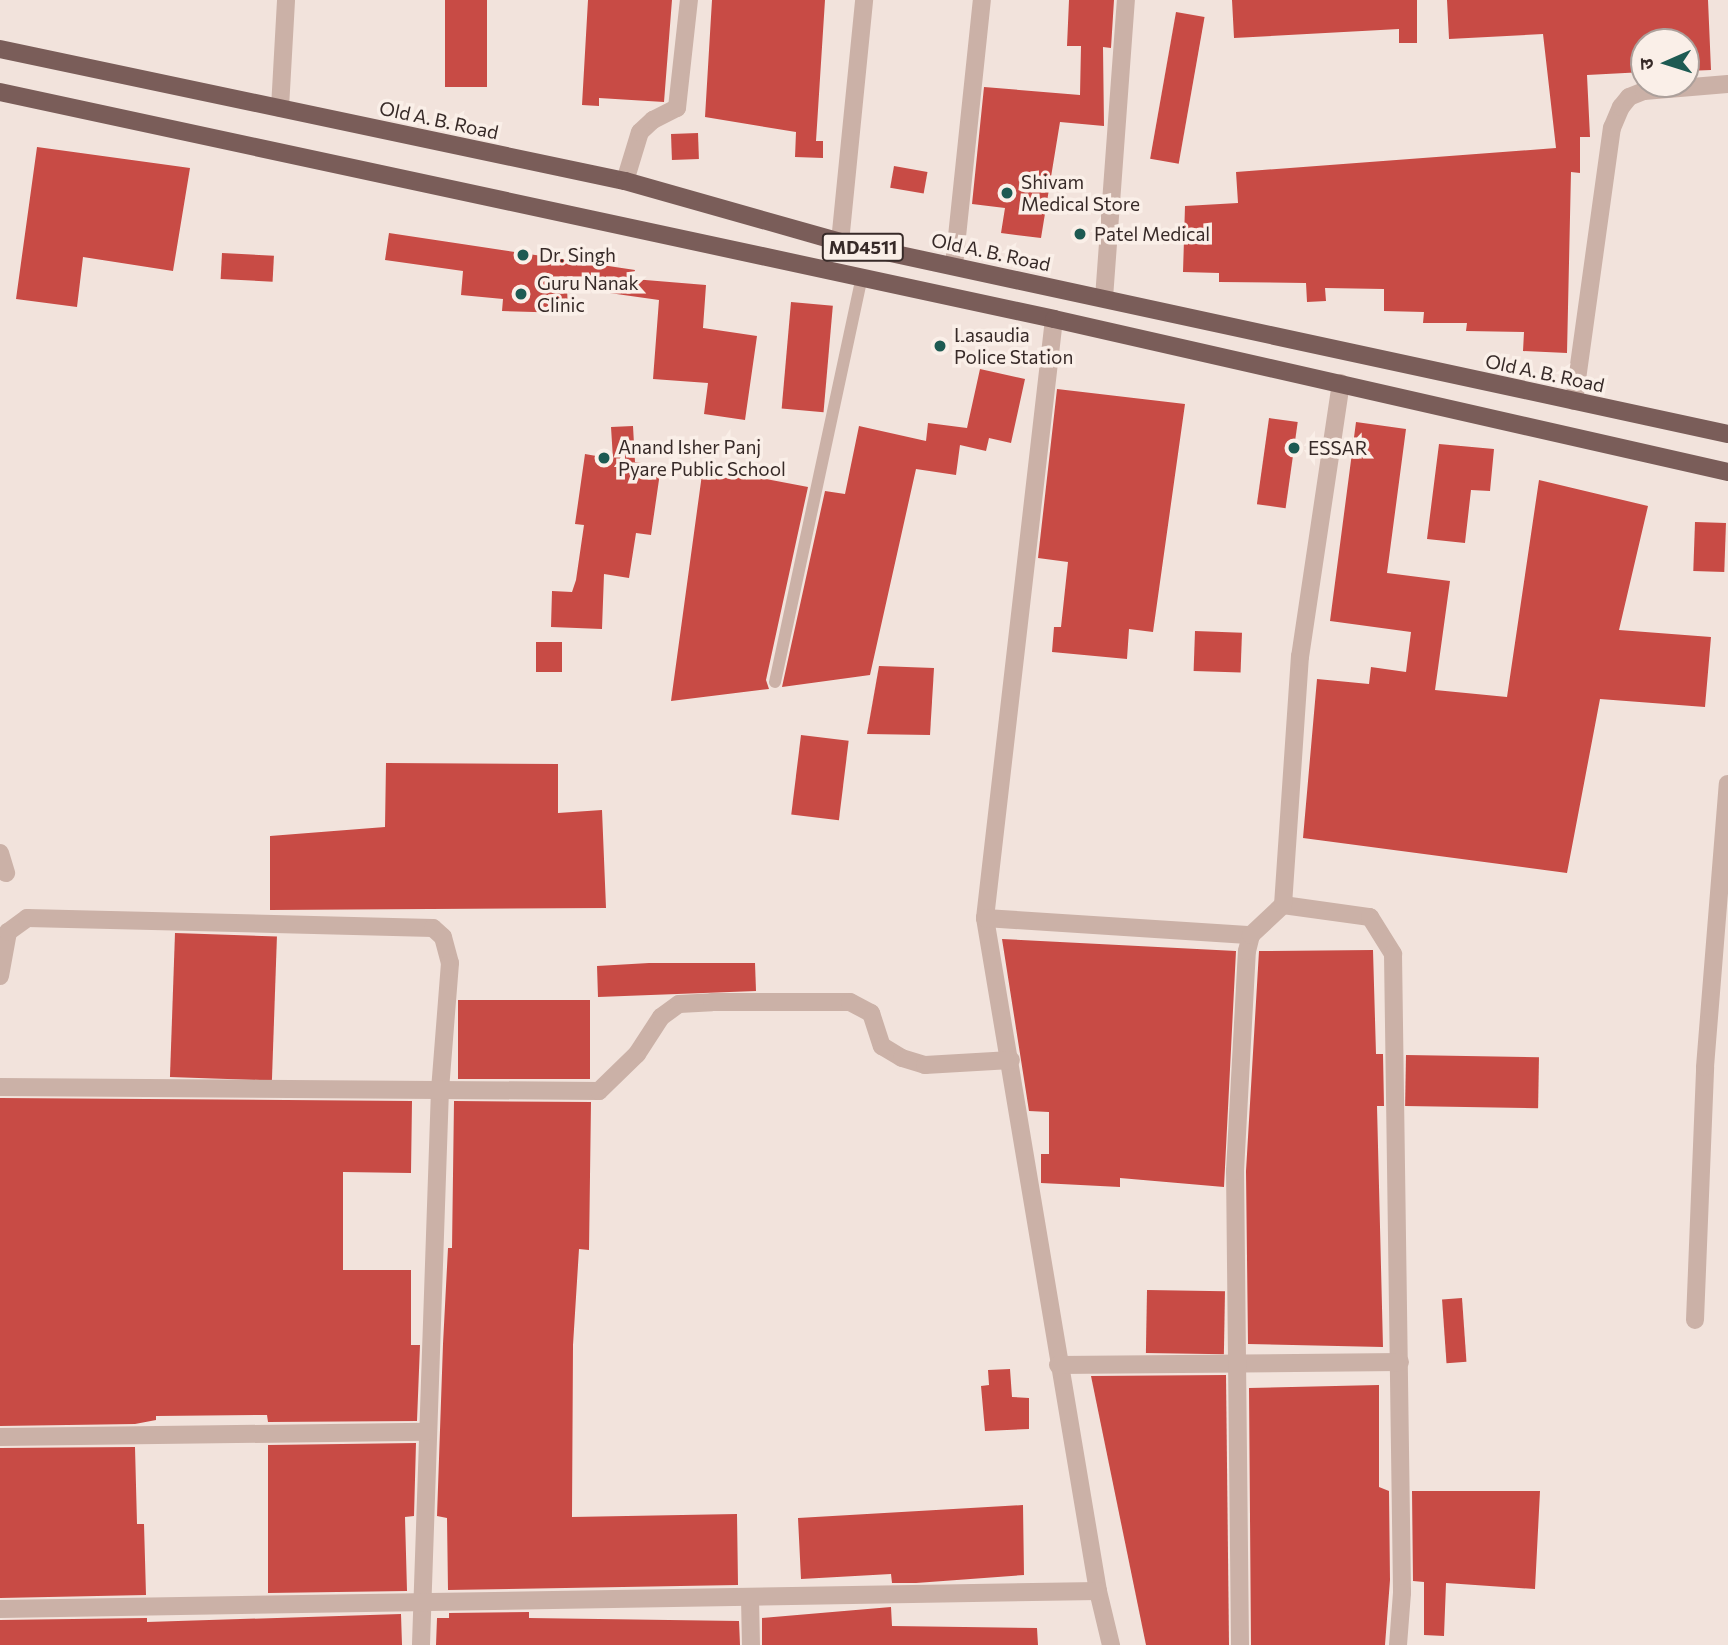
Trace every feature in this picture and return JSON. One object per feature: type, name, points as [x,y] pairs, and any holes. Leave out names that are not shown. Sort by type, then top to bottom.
[{"type":"main road","name":"Old A. B. Road","points":[[0,50],[625,181],[840,242],[1728,434]]},
{"type":"main road","name":"MD4511","points":[[0,92],[1054,318],[1728,472]]},
{"type":"street","points":[[280,108],[286,0]]},
{"type":"street","points":[[625,181],[640,132],[653,120],[677,108],[689,0]]},
{"type":"street","points":[[840,242],[864,0]]},
{"type":"street","points":[[954,265],[982,0]]},
{"type":"street","points":[[1104,298],[1126,0]]},
{"type":"street","points":[[1574,401],[1612,128],[1620,107],[1629,97],[1644,91],[1728,85]]},
{"type":"street","points":[[1054,318],[985,918],[1011,1060],[1058,1365],[1098,1591],[1111,1645]]},
{"type":"street","points":[[1240,1645],[1235,1171],[1251,935],[1283,905],[1300,657],[1341,383]]},
{"type":"street","points":[[1695,1320],[1705,1067],[1728,783]]},
{"type":"street","points":[[0,853],[6,873]]},
{"type":"street","points":[[1283,905],[1370,917],[1393,954],[1402,1593],[1398,1645]]},
{"type":"street","points":[[0,975],[8,932],[27,918],[433,928],[443,937],[450,963],[440,1089],[426,1432],[421,1645]]},
{"type":"street","points":[[985,918],[1251,935]]},
{"type":"street","points":[[0,1087],[599,1091],[637,1054],[661,1017],[679,1004],[712,1002],[850,1002],[871,1013],[882,1046],[902,1058],[925,1065],[1011,1060]]},
{"type":"street","points":[[1058,1365],[1400,1362]]},
{"type":"street","points":[[0,1437],[426,1432]]},
{"type":"street","points":[[0,1609],[1098,1591]]},
{"type":"street","points":[[750,1598],[751,1645]]},
{"type":"lane","points":[[775,682],[862,277]]},
{"type":"building","points":[[445,0],[487,0],[487,87],[445,87]]},
{"type":"building","points":[[588,0],[672,0],[664,102],[599,98],[599,106],[582,105]]},
{"type":"building","points":[[712,0],[825,0],[816,141],[823,141],[823,158],[795,157],[796,132],[705,117]]},
{"type":"building","points":[[1069,0],[1114,0],[1111,48],[1103,47],[1104,126],[1060,122],[1041,238],[1001,233],[1005,208],[972,204],[984,87],[1080,95],[1081,46],[1067,46]]},
{"type":"building","points":[[1232,0],[1417,0],[1417,43],[1399,43],[1399,29],[1234,38]]},
{"type":"building","points":[[1447,0],[1708,0],[1711,70],[1700,70],[1700,28],[1630,28],[1630,73],[1587,75],[1590,137],[1580,137],[1580,173],[1571,172],[1567,353],[1523,351],[1524,332],[1466,331],[1467,323],[1423,323],[1424,312],[1384,311],[1384,289],[1325,288],[1326,301],[1307,302],[1306,283],[1219,282],[1219,273],[1183,272],[1185,206],[1238,203],[1236,172],[1556,148],[1543,34],[1449,39]]},
{"type":"building","points":[[1176,12],[1205,17],[1179,164],[1150,159]]},
{"type":"building","points":[[698,133],[699,159],[672,160],[671,134]]},
{"type":"building","points":[[37,147],[190,168],[173,271],[83,257],[77,307],[16,299]]},
{"type":"building","points":[[894,166],[927,172],[924,194],[890,188]]},
{"type":"building","points":[[389,233],[635,270],[633,279],[706,285],[703,328],[757,336],[745,420],[704,414],[708,383],[653,379],[659,300],[567,287],[568,313],[502,311],[503,299],[461,295],[463,271],[385,260]]},
{"type":"building","points":[[222,253],[274,256],[273,282],[221,279]]},
{"type":"building","points":[[791,302],[833,306],[824,412],[782,409]]},
{"type":"building","points":[[980,369],[1025,379],[1011,443],[989,438],[986,451],[960,445],[956,475],[916,469],[870,675],[782,687],[825,491],[845,494],[859,426],[926,441],[928,423],[967,428]]},
{"type":"building","points":[[1057,389],[1185,404],[1153,632],[1129,629],[1127,659],[1052,652],[1054,627],[1061,627],[1068,562],[1038,558]]},
{"type":"building","points":[[1269,418],[1298,422],[1286,508],[1257,504]]},
{"type":"building","points":[[1356,422],[1406,429],[1387,573],[1450,581],[1435,690],[1507,697],[1539,480],[1648,506],[1619,630],[1711,637],[1705,707],[1600,699],[1567,873],[1303,838],[1317,679],[1369,684],[1371,667],[1406,672],[1411,632],[1330,621]]},
{"type":"building","points":[[633,426],[635,462],[661,466],[651,535],[636,533],[629,578],[604,574],[602,629],[551,627],[552,591],[572,592],[576,580],[584,525],[575,524],[585,454],[613,459],[611,427]]},
{"type":"building","points":[[1439,444],[1494,449],[1490,491],[1471,490],[1465,543],[1427,539]]},
{"type":"building","points":[[703,467],[808,487],[766,680],[769,689],[671,701]]},
{"type":"building","points":[[1695,522],[1726,523],[1724,572],[1693,571]]},
{"type":"building","points":[[1195,631],[1242,633],[1241,673],[1194,671]]},
{"type":"building","points":[[536,642],[562,642],[562,672],[536,672]]},
{"type":"building","points":[[879,666],[934,668],[930,735],[867,734]]},
{"type":"building","points":[[801,735],[849,741],[839,820],[791,814]]},
{"type":"building","points":[[386,763],[558,764],[558,813],[602,810],[606,908],[270,910],[270,836],[385,827]]},
{"type":"building","points":[[175,933],[277,937],[272,1080],[170,1077]]},
{"type":"building","points":[[1002,939],[1236,951],[1224,1187],[1120,1178],[1120,1187],[1041,1183],[1041,1154],[1049,1154],[1049,1112],[1029,1111]]},
{"type":"building","points":[[1373,950],[1376,1054],[1383,1054],[1384,1106],[1377,1106],[1383,1347],[1248,1344],[1246,1171],[1259,951]]},
{"type":"building","points":[[755,963],[756,991],[598,997],[597,966]]},
{"type":"building","points":[[458,1000],[590,1000],[590,1079],[458,1079]]},
{"type":"building","points":[[1406,1055],[1539,1057],[1538,1108],[1405,1106]]},
{"type":"building","points":[[0,1098],[412,1101],[411,1173],[343,1172],[343,1270],[411,1270],[411,1345],[420,1345],[417,1421],[268,1422],[267,1415],[156,1416],[156,1420],[135,1424],[0,1426]]},
{"type":"building","points":[[454,1101],[591,1102],[589,1250],[579,1249],[573,1345],[572,1517],[737,1514],[738,1585],[448,1590],[447,1518],[437,1516],[448,1248],[452,1248]]},
{"type":"building","points":[[1147,1290],[1225,1291],[1224,1354],[1146,1353]]},
{"type":"building","points":[[1462,1298],[1466,1362],[1447,1363],[1442,1299]]},
{"type":"building","points":[[1010,1369],[1012,1397],[1029,1398],[1029,1429],[985,1431],[981,1386],[989,1385],[988,1370]]},
{"type":"building","points":[[1226,1375],[1229,1645],[1146,1645],[1091,1376]]},
{"type":"building","points":[[1379,1385],[1379,1487],[1389,1491],[1390,1580],[1385,1645],[1251,1645],[1249,1388]]},
{"type":"building","points":[[416,1443],[414,1516],[405,1517],[407,1591],[268,1593],[268,1445]]},
{"type":"building","points":[[135,1447],[137,1524],[144,1524],[146,1595],[0,1598],[0,1448]]},
{"type":"building","points":[[1412,1491],[1540,1491],[1535,1589],[1446,1583],[1444,1636],[1424,1635],[1424,1582],[1413,1581]]},
{"type":"building","points":[[1023,1505],[1024,1575],[916,1583],[892,1583],[891,1574],[801,1579],[798,1518]]},
{"type":"building","points":[[891,1607],[892,1626],[1037,1628],[1038,1645],[762,1645],[762,1618]]},
{"type":"building","points":[[529,1612],[529,1618],[739,1621],[740,1645],[436,1645],[437,1618],[449,1618],[449,1613]]},
{"type":"building","points":[[401,1614],[402,1645],[0,1645],[0,1620],[147,1618],[147,1622]]},
{"type":"place","name":"Shivam Medical Store","points":[[1007,193]]},
{"type":"place","name":"Patel Medical","points":[[1080,234]]},
{"type":"place","name":"Dr. Singh","points":[[523,255]]},
{"type":"place","name":"Guru Nanak Clinic","points":[[521,294]]},
{"type":"place","name":"Lasaudia Police Station","points":[[940,346]]},
{"type":"place","name":"ESSAR","points":[[1294,448]]},
{"type":"place","name":"Anand Isher Panj Pyare Public School","points":[[604,458]]}]
